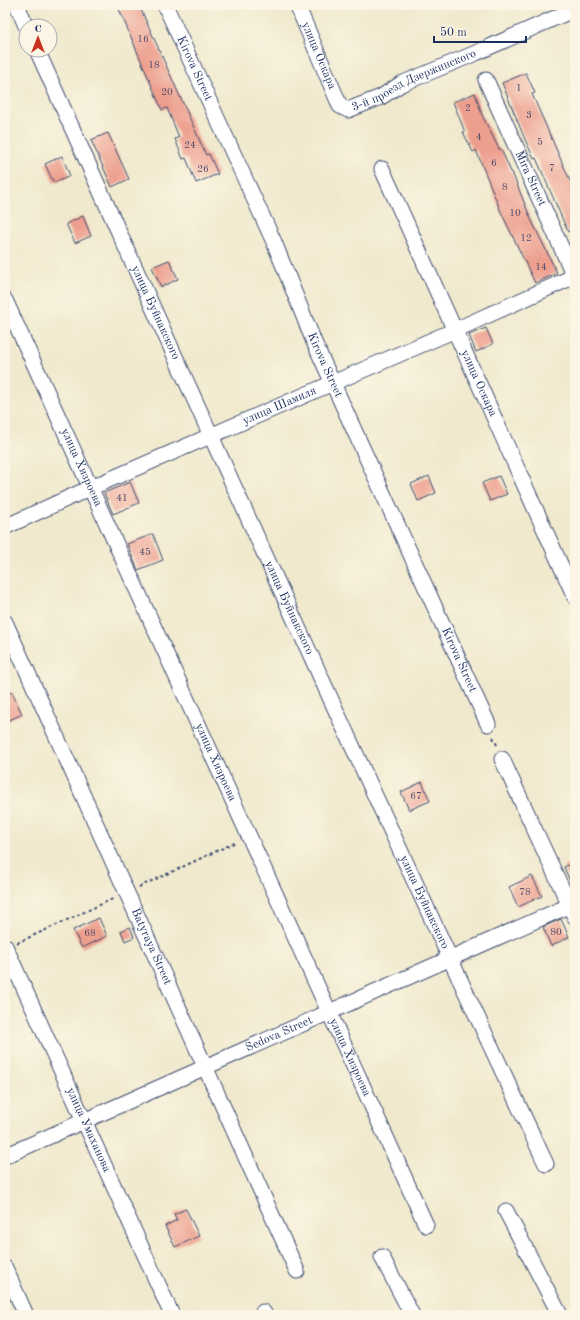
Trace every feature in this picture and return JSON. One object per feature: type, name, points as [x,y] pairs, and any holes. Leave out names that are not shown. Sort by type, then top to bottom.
[{"type":"street","points":[[16,5],[22,18]]},
{"type":"street","name":"Kirova Street","points":[[165,5],[274,242],[333,383],[488,724]]},
{"type":"street","name":"улица Оскара","points":[[297,5],[340,106]]},
{"type":"street","name":"3-й проезд Дзержинского","points":[[340,106],[348,110],[375,99],[401,84],[476,53],[575,9]]},
{"type":"street","name":"улица Буйнакского","points":[[41,58],[210,437],[449,958],[546,1164]]},
{"type":"street","name":"Mira Street","points":[[486,80],[575,277]]},
{"type":"street","name":"улица Оскара","points":[[382,169],[453,331],[575,597]]},
{"type":"street","name":"улица Шамиля","points":[[5,527],[90,488],[575,277]]},
{"type":"street","name":"улица Хизроева","points":[[5,300],[426,1225]]},
{"type":"street","name":"Batyraya Street","points":[[5,622],[297,1271]]},
{"type":"street","points":[[502,759],[573,908]]},
{"type":"street","name":"Sedova Street","points":[[5,1156],[449,958],[573,908]]},
{"type":"street","name":"улица Умаханова","points":[[5,946],[172,1315]]},
{"type":"street","points":[[506,1211],[560,1315]]},
{"type":"street","points":[[382,1257],[412,1315]]},
{"type":"street","points":[[5,1268],[26,1315]]},
{"type":"path","points":[[488,724],[502,759]]},
{"type":"building","points":[[128,5],[139,5],[206,155],[209,154],[218,174],[196,183],[186,158],[183,159],[175,139],[179,137],[167,108],[162,110],[119,9]]},
{"type":"building","points":[[526,73],[535,93],[532,94],[575,192],[575,229],[568,232],[536,158],[534,159],[524,137],[502,83]]},
{"type":"building","points":[[475,93],[482,115],[512,172],[530,217],[557,273],[535,283],[501,212],[476,150],[473,152],[463,132],[465,132],[453,102]]},
{"type":"building","points":[[108,133],[129,179],[112,187],[91,140]]},
{"type":"building","points":[[62,156],[70,176],[54,183],[45,164]]},
{"type":"building","points":[[83,216],[91,236],[75,243],[66,224]]},
{"type":"building","points":[[169,260],[178,279],[161,287],[152,267]]},
{"type":"building","points":[[486,328],[493,344],[476,352],[469,335]]},
{"type":"building","points":[[429,476],[436,493],[418,501],[411,484]]},
{"type":"building","points":[[499,476],[507,494],[490,501],[482,483]]},
{"type":"building","points":[[130,482],[139,503],[113,514],[104,493]]},
{"type":"building","points":[[153,534],[163,560],[138,570],[127,544]]},
{"type":"building","points":[[12,692],[22,714],[5,722],[5,695]]},
{"type":"building","points":[[422,782],[430,801],[409,810],[401,792]]},
{"type":"building","points":[[575,862],[575,893],[564,867]]},
{"type":"building","points":[[532,876],[542,896],[518,907],[509,887]]},
{"type":"building","points":[[99,918],[107,936],[82,948],[73,930]]},
{"type":"building","points":[[561,919],[569,937],[551,946],[543,927]]},
{"type":"building","points":[[130,927],[134,937],[125,941],[121,931]]},
{"type":"building","points":[[186,1209],[199,1236],[175,1247],[165,1226],[177,1220],[174,1214]]}]
